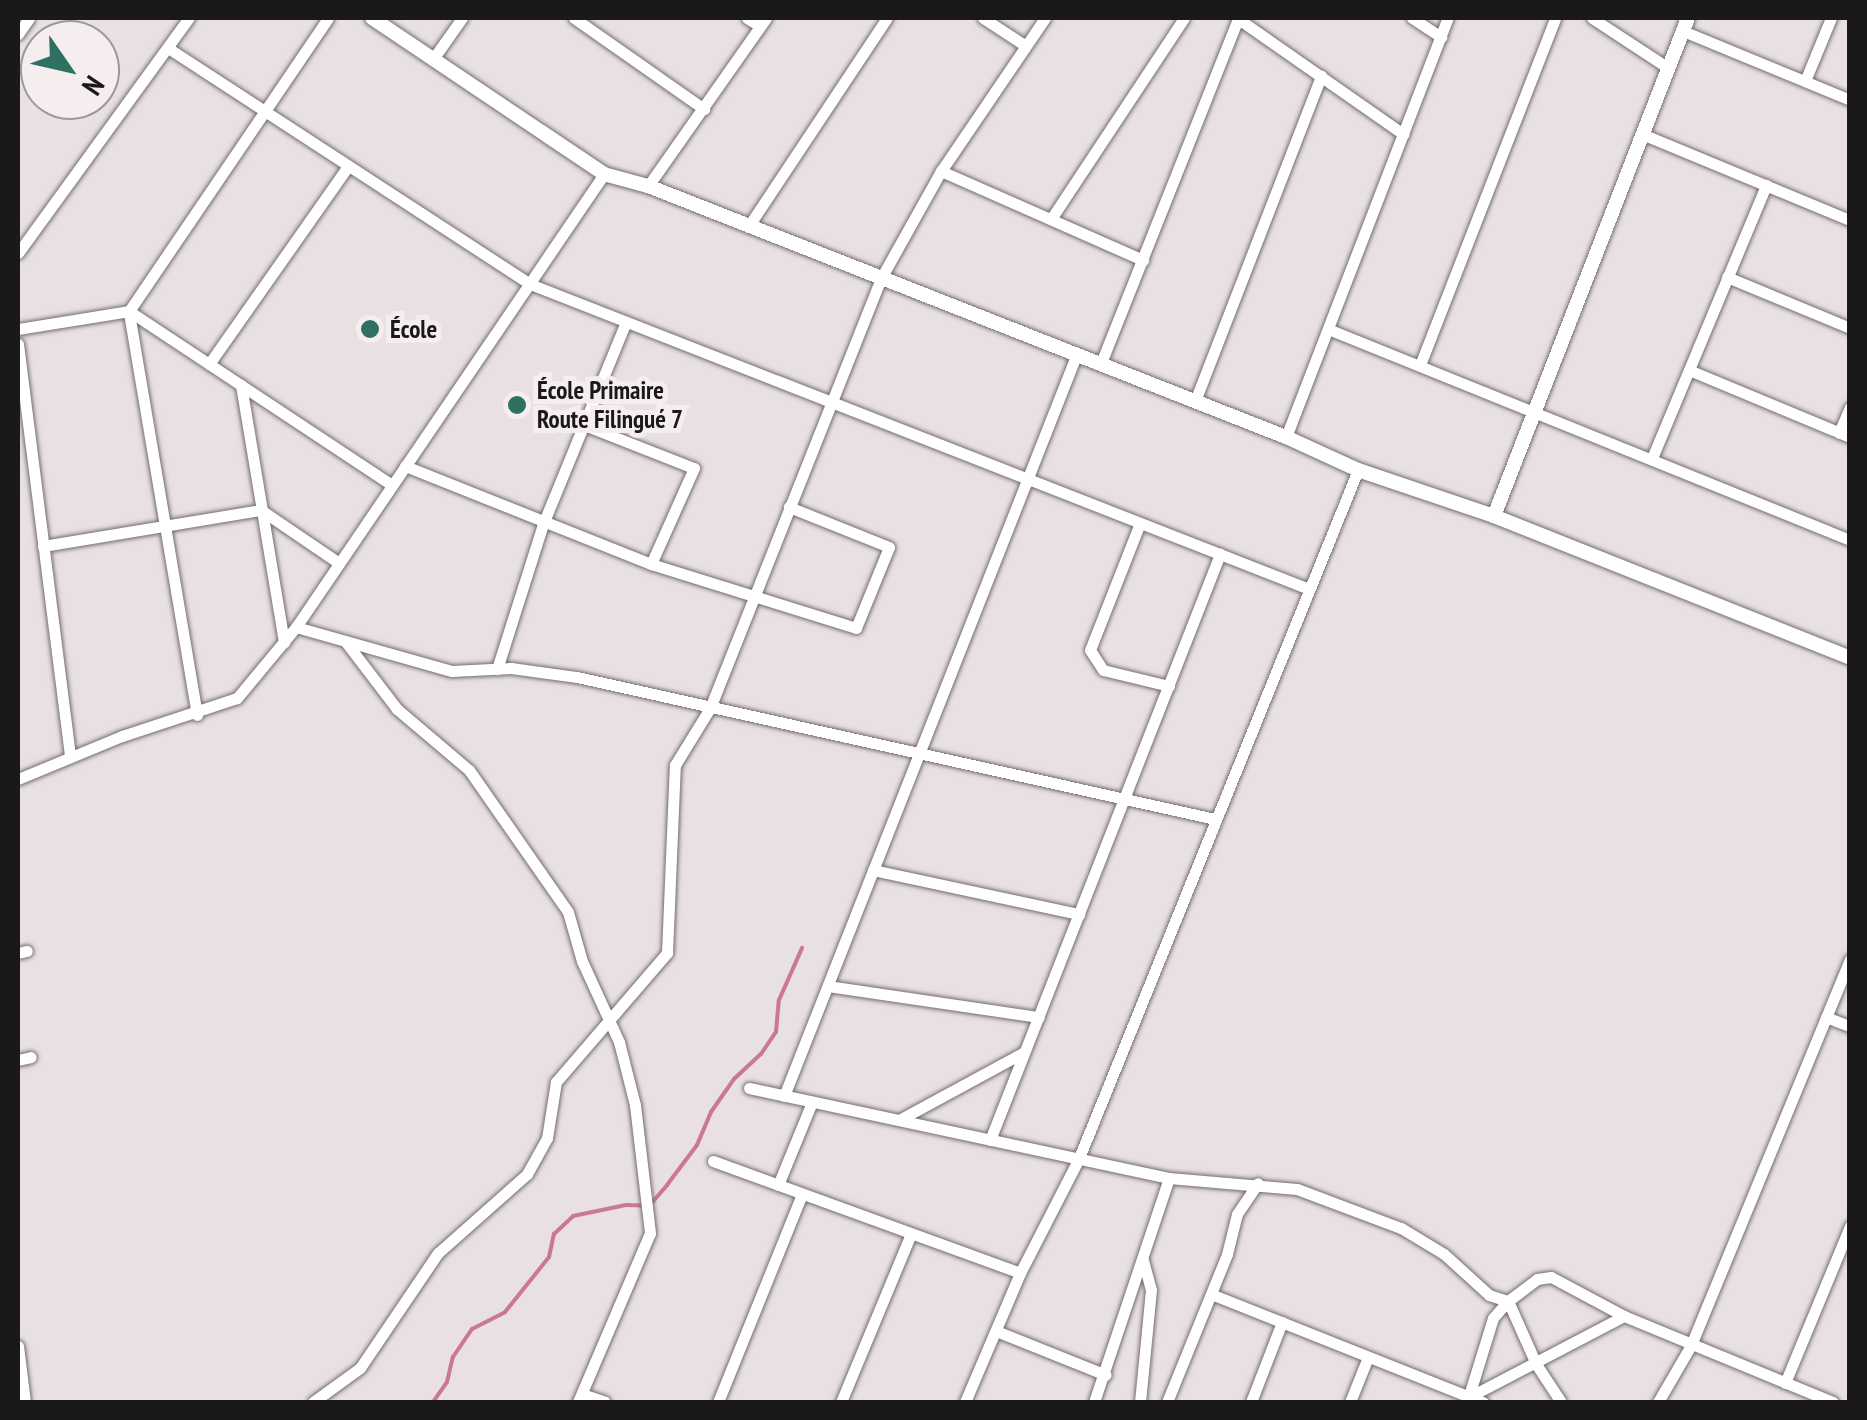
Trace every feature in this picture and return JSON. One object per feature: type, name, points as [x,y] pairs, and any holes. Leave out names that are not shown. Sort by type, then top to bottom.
[{"type":"street","points":[[18,34],[28,18]]},
{"type":"street","points":[[18,252],[189,18]]},
{"type":"street","points":[[197,715],[129,311],[328,18]]},
{"type":"street","points":[[372,18],[604,174],[648,186],[1286,437],[1358,470],[1494,516],[1850,658]]},
{"type":"street","points":[[434,59],[462,18]]},
{"type":"street","points":[[574,18],[704,109]]},
{"type":"street","points":[[648,186],[763,22],[746,18]]},
{"type":"street","points":[[748,227],[887,18]]},
{"type":"street","points":[[983,18],[1026,46]]},
{"type":"street","points":[[313,1402],[360,1368],[438,1253],[527,1174],[546,1138],[556,1082],[667,953],[672,774],[710,708],[880,280],[941,171],[1045,18]]},
{"type":"street","points":[[1051,219],[1184,18]]},
{"type":"street","points":[[1101,364],[1238,18],[1403,134]]},
{"type":"street","points":[[1412,18],[1441,37]]},
{"type":"street","points":[[1286,437],[1448,18]]},
{"type":"street","points":[[1420,365],[1555,18]]},
{"type":"street","points":[[1592,18],[1668,68]]},
{"type":"street","points":[[1805,81],[1831,18]]},
{"type":"street","points":[[1494,516],[1532,409],[1686,24],[1850,100]]},
{"type":"street","points":[[168,48],[530,284],[1308,589]]},
{"type":"street","points":[[1195,401],[1321,76]]},
{"type":"street","points":[[1642,134],[1850,220]]},
{"type":"street","points":[[209,364],[348,166]]},
{"type":"street","points":[[941,171],[1143,260]]},
{"type":"street","points":[[18,779],[70,756],[237,698],[296,627],[604,174]]},
{"type":"street","points":[[1652,458],[1766,185]]},
{"type":"street","points":[[1728,277],[1850,328]]},
{"type":"street","points":[[18,329],[129,311],[392,485]]},
{"type":"street","points":[[497,669],[542,524],[626,322]]},
{"type":"street","points":[[1328,329],[1850,540]]},
{"type":"street","points":[[18,344],[70,756]]},
{"type":"street","points":[[784,1096],[1076,356]]},
{"type":"street","points":[[1688,370],[1844,435],[1850,408]]},
{"type":"street","points":[[241,385],[284,642]]},
{"type":"street","points":[[584,425],[694,468],[651,564]]},
{"type":"street","points":[[405,466],[542,524],[651,564],[856,628],[888,547],[790,507]]},
{"type":"street","points":[[966,1402],[1020,1273],[1078,1158],[1358,470]]},
{"type":"street","points":[[43,546],[261,510],[339,564]]},
{"type":"street","points":[[1140,523],[1090,650],[1103,670],[1168,686]]},
{"type":"street","points":[[990,1140],[1220,554]]},
{"type":"street","points":[[296,627],[452,671],[497,669],[577,677],[1215,818]]},
{"type":"street","points":[[345,641],[398,709],[469,770],[526,851],[568,912],[582,960],[610,1020],[635,1106],[650,1233],[580,1398],[605,1402]]},
{"type":"street","points":[[873,870],[1079,914]]},
{"type":"street","points":[[1658,1402],[1691,1345],[1850,960]]},
{"type":"street","points":[[828,986],[1039,1017]]},
{"type":"street","points":[[1826,1017],[1850,1026]]},
{"type":"street","points":[[899,1120],[1024,1052]]},
{"type":"street","points":[[18,1060],[32,1057]]},
{"type":"street","points":[[749,1088],[1169,1178],[1298,1189],[1402,1228],[1444,1254],[1480,1290],[1508,1301],[1536,1364],[1562,1402]]},
{"type":"street","points":[[778,1186],[812,1102]]},
{"type":"street","points":[[713,1161],[1020,1273]]},
{"type":"street","points":[[1094,1402],[1106,1376],[1169,1178]]},
{"type":"street","points":[[1167,1402],[1211,1294],[1243,1199],[1258,1183]]},
{"type":"street","points":[[718,1402],[802,1194]]},
{"type":"street","points":[[1785,1383],[1850,1226]]},
{"type":"street","points":[[840,1402],[911,1234]]},
{"type":"street","points":[[1140,1402],[1151,1290],[1143,1260]]},
{"type":"street","points":[[1468,1400],[1493,1318],[1508,1301],[1537,1280],[1551,1277],[1624,1316],[1833,1402]]},
{"type":"street","points":[[1211,1294],[1468,1400],[1483,1402]]},
{"type":"street","points":[[1468,1400],[1624,1316]]},
{"type":"street","points":[[1251,1402],[1282,1322]]},
{"type":"street","points":[[996,1332],[1106,1376]]},
{"type":"street","points":[[18,1346],[24,1402]]},
{"type":"street","points":[[1350,1402],[1368,1356]]},
{"type":"waterway","points":[[433,1402],[447,1382],[453,1357],[472,1329],[505,1312],[549,1257],[554,1234],[573,1216],[626,1205],[649,1206],[667,1185],[697,1145],[711,1112],[734,1079],[761,1054],[776,1032],[779,1000],[802,948]]},
{"type":"place","name":"École","points":[[370,329]]},
{"type":"place","name":"École Primaire Route Filingué 7","points":[[517,405]]}]
